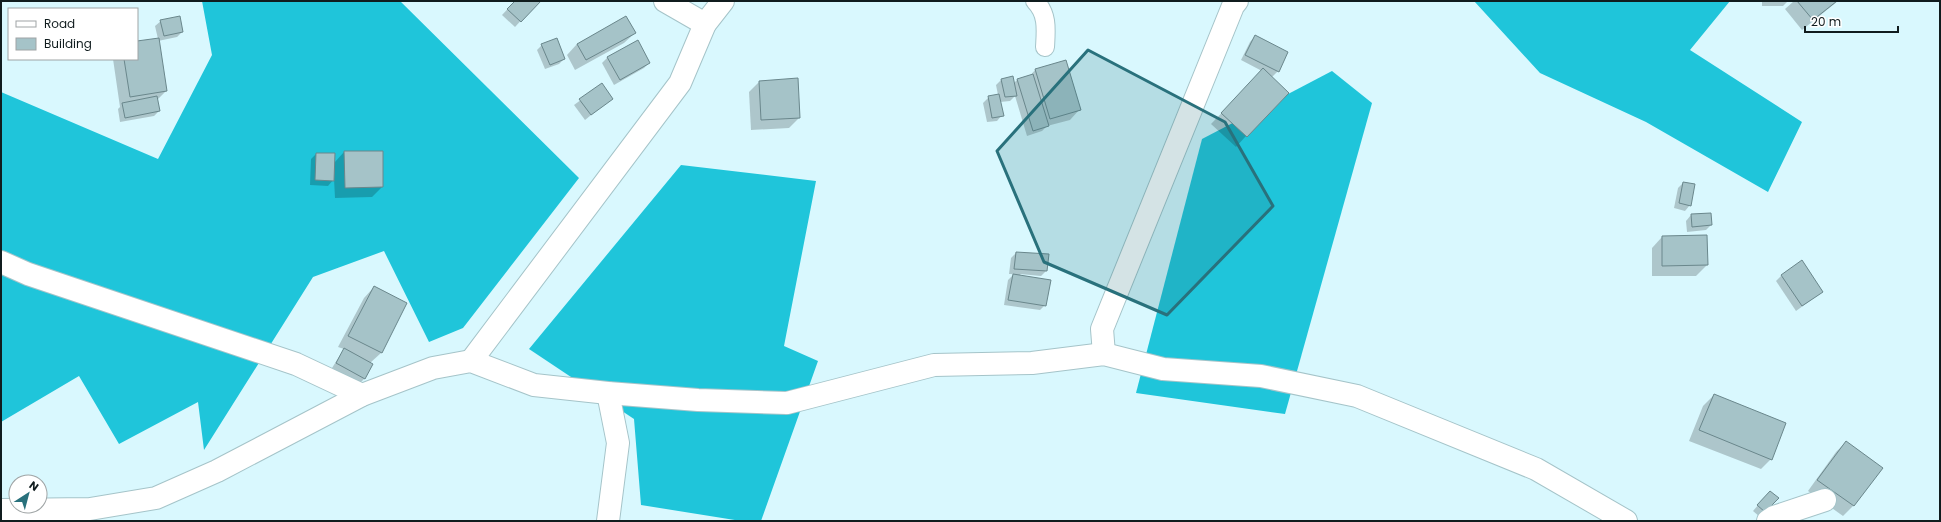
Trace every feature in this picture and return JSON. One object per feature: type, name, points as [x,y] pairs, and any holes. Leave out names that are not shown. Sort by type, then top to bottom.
[{"type":"street","points":[[665,1],[705,24]]},
{"type":"street","points":[[472,361],[680,82],[705,24],[723,1]]},
{"type":"street","points":[[1104,354],[1102,329],[1233,6],[1237,1]]},
{"type":"street","points":[[1,262],[28,274],[296,364],[362,395]]},
{"type":"street","points":[[1,510],[90,509],[156,498],[217,471],[362,395],[433,368],[472,361],[534,385],[608,393],[698,400],[787,403],[934,365],[1032,364],[1104,354],[1163,369],[1261,376],[1357,396],[1536,469],[1626,521]]},
{"type":"street","points":[[608,393],[618,443],[608,521]]},
{"type":"street","points":[[1768,521],[1774,517],[1825,500]]},
{"type":"lane","points":[[1035,1],[1044,16],[1046,26],[1045,47]]},
{"type":"highlighted area","points":[[1088,50],[1225,122],[1273,206],[1167,315],[1044,262],[997,151]]},
{"type":"shaded area","points":[[202,1],[400,1],[579,178],[463,328],[429,342],[384,251],[313,277],[204,450],[198,402],[119,444],[79,376],[1,422],[1,92],[158,159],[212,55]]},
{"type":"shaded area","points":[[1474,1],[1730,1],[1690,50],[1802,122],[1768,192],[1646,122],[1540,73]]},
{"type":"shaded area","points":[[1332,71],[1372,103],[1285,414],[1136,393],[1202,139]]},
{"type":"shaded area","points":[[681,165],[816,181],[784,346],[818,361],[761,521],[741,521],[641,505],[634,419],[529,349]]},
{"type":"building","points":[[515,1],[541,1],[521,22],[507,9]]},
{"type":"building","points":[[1797,1],[1837,1],[1813,20]]},
{"type":"building","points":[[180,16],[183,32],[164,36],[160,20]]},
{"type":"building","points":[[626,16],[636,33],[586,60],[577,44]]},
{"type":"building","points":[[1255,35],[1288,52],[1279,72],[1245,55]]},
{"type":"building","points":[[159,38],[167,91],[130,97],[124,60],[138,60],[138,41]]},
{"type":"building","points":[[557,38],[565,59],[550,65],[541,44]]},
{"type":"building","points":[[638,40],[650,63],[620,80],[607,57]]},
{"type":"building","points":[[1066,60],[1081,110],[1050,119],[1035,69]]},
{"type":"building","points":[[1263,68],[1289,93],[1247,137],[1221,113]]},
{"type":"building","points":[[1033,74],[1049,126],[1033,131],[1017,79]]},
{"type":"building","points":[[1013,76],[1017,96],[1005,97],[1001,79]]},
{"type":"building","points":[[798,78],[800,118],[761,120],[759,81]]},
{"type":"building","points":[[602,83],[613,99],[591,115],[579,99]]},
{"type":"building","points":[[999,94],[1004,116],[992,118],[988,96]]},
{"type":"building","points":[[157,96],[160,111],[125,118],[122,103]]},
{"type":"building","points":[[344,151],[383,151],[383,187],[345,188]]},
{"type":"building","points":[[316,153],[335,153],[334,181],[315,180]]},
{"type":"building","points":[[1683,182],[1695,184],[1691,206],[1679,203]]},
{"type":"building","points":[[1711,213],[1712,225],[1692,227],[1691,214]]},
{"type":"building","points":[[1707,235],[1708,265],[1662,266],[1662,236]]},
{"type":"building","points":[[1016,252],[1049,254],[1047,271],[1014,269]]},
{"type":"building","points":[[1802,260],[1823,292],[1802,306],[1781,275]]},
{"type":"building","points":[[1013,274],[1051,280],[1046,306],[1008,300]]},
{"type":"building","points":[[374,286],[407,303],[382,353],[348,336]]},
{"type":"building","points":[[344,348],[373,364],[365,379],[336,363]]},
{"type":"building","points":[[1714,394],[1786,423],[1772,460],[1699,430]]},
{"type":"building","points":[[1846,441],[1883,468],[1854,506],[1817,480]]},
{"type":"building","points":[[1770,491],[1779,498],[1765,512],[1757,505]]}]
